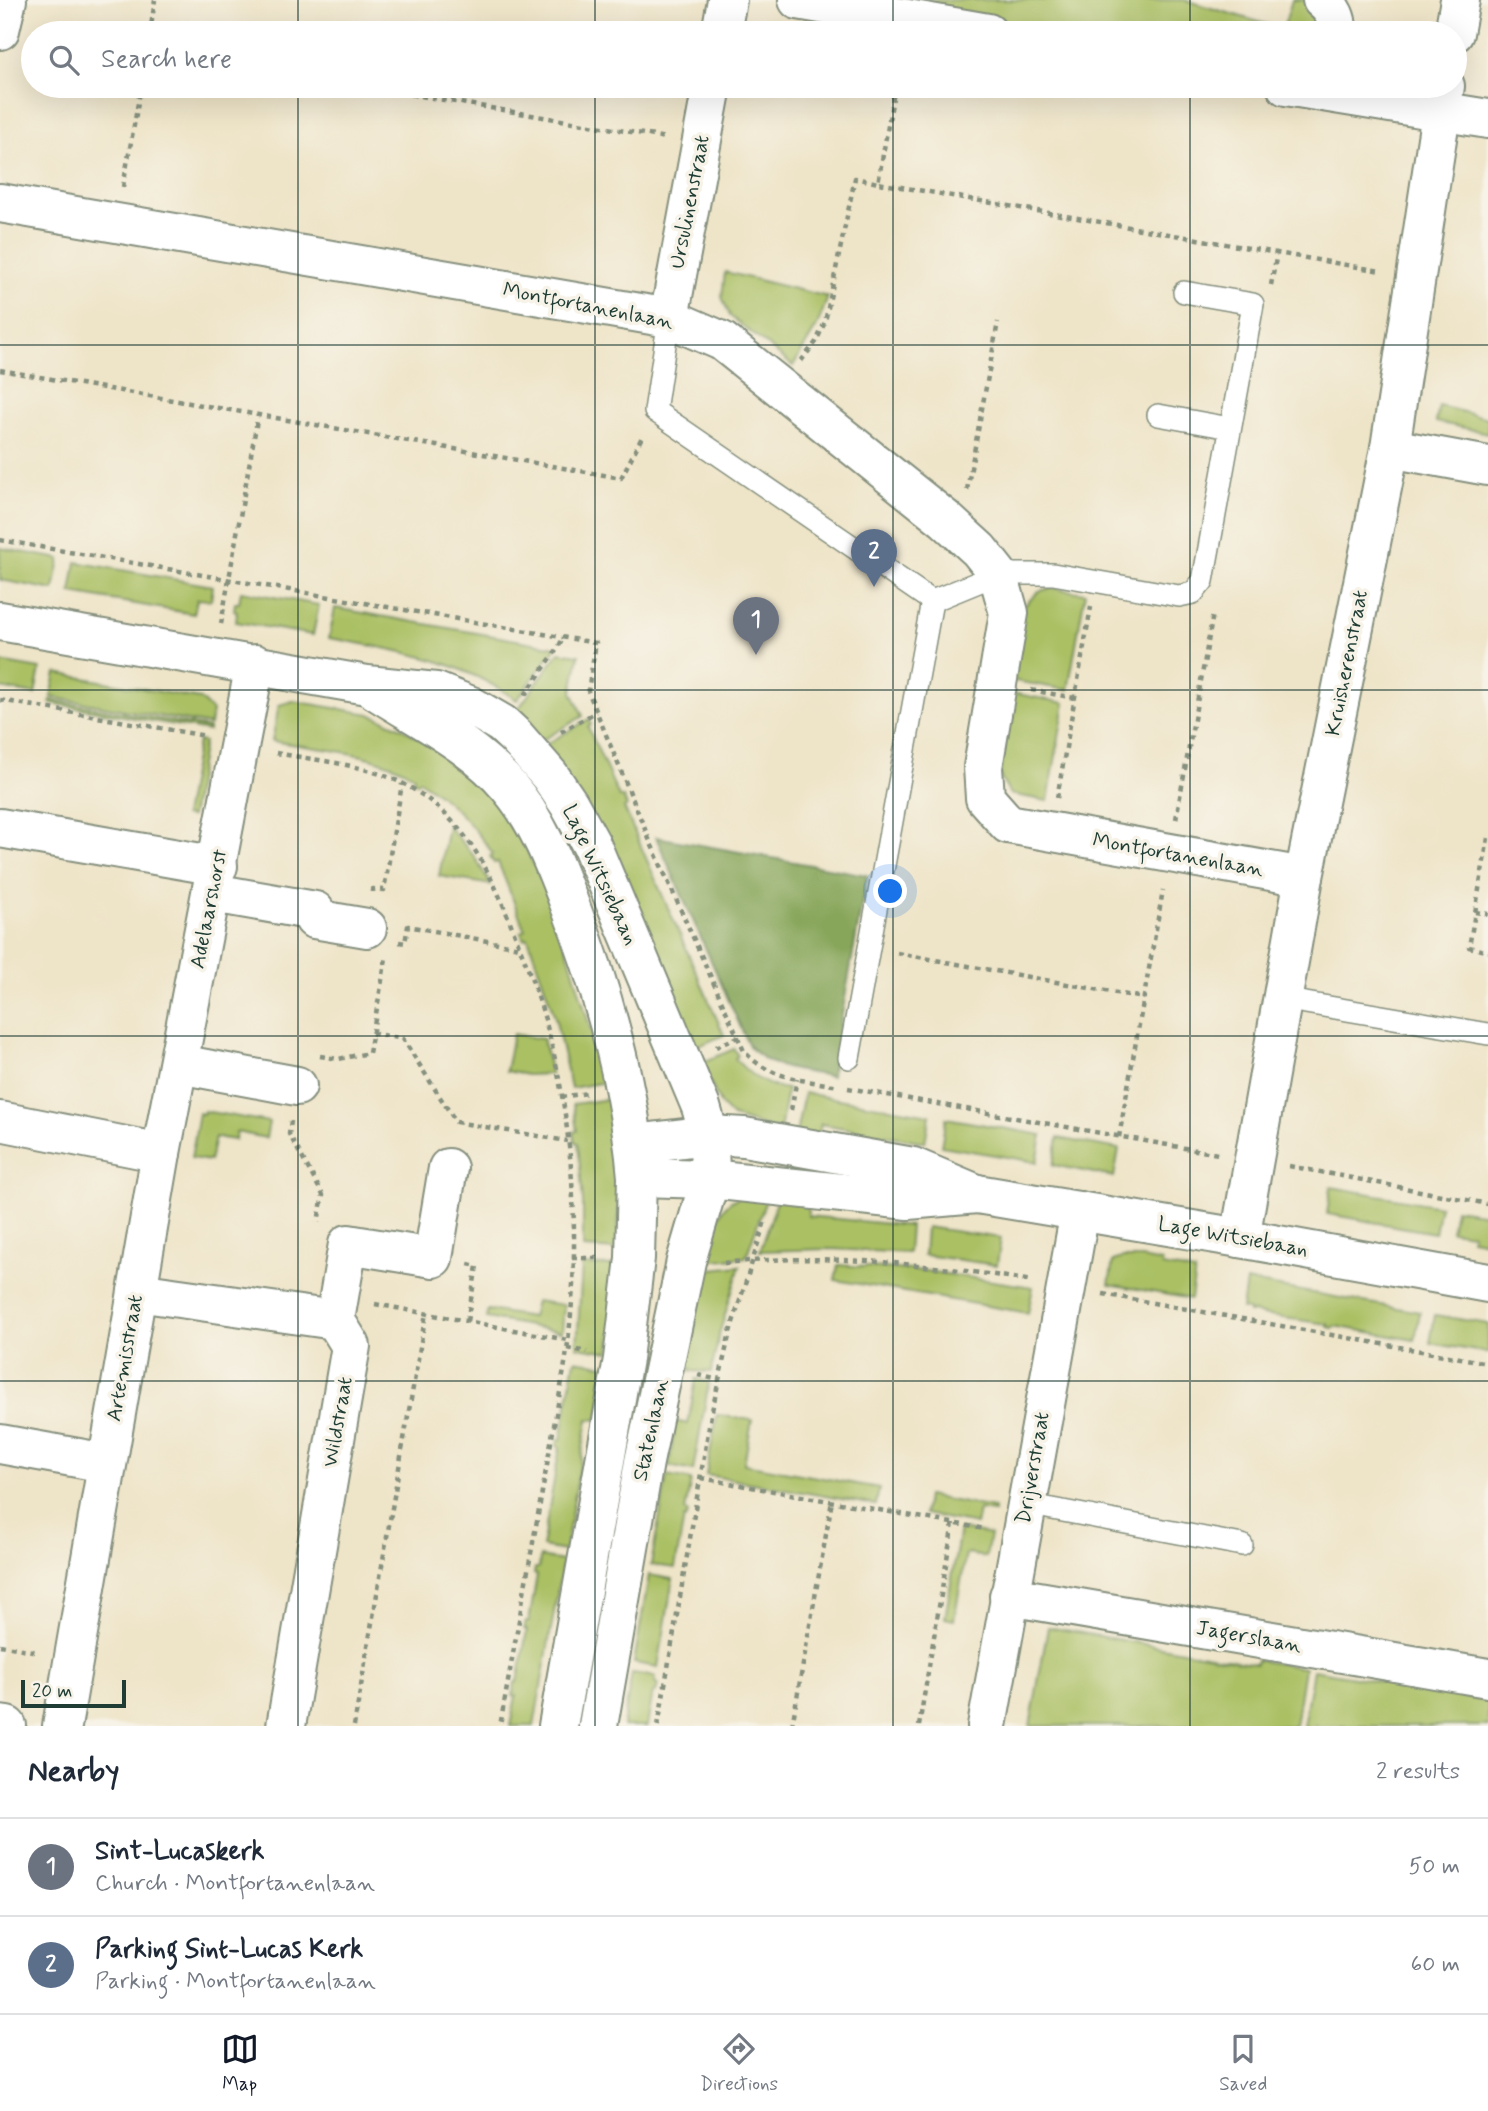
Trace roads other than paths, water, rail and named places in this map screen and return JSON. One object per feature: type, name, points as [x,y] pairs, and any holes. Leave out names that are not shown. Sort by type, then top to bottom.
[{"type":"street","points":[[0,30],[7,0]]},
{"type":"street","points":[[723,21],[727,0]]},
{"type":"street","points":[[798,0],[919,21]]},
{"type":"street","points":[[1322,0],[1330,7],[1336,21]]},
{"type":"street","points":[[1457,21],[1461,0]]},
{"type":"street","name":"Ursulinenstraat","points":[[669,318],[710,98]]},
{"type":"street","points":[[1443,98],[1488,119]]},
{"type":"street","name":"Kruisherenstraat","points":[[1240,1238],[1304,877],[1390,449],[1443,98]]},
{"type":"street","name":"Montfortanenlaan","points":[[0,203],[669,318],[722,341],[945,519],[979,550],[998,574],[1009,613],[983,767],[985,798],[1008,824],[1304,877]]},
{"type":"street","points":[[1390,449],[1488,466]]},
{"type":"street","name":"Lage Witsiebaan","points":[[0,621],[367,685],[436,692],[471,706],[502,724],[550,776],[591,844],[701,1107],[709,1135]]},
{"type":"street","name":"Adelaarshorst","points":[[161,1153],[255,664]]},
{"type":"street","name":"Lage Witsiebaan","points":[[367,685],[459,743],[484,762],[509,787],[529,814],[550,855],[580,930],[604,1003],[636,1160]]},
{"type":"street","points":[[0,828],[215,879],[315,911],[314,919],[378,934]]},
{"type":"street","points":[[179,1064],[297,1086]]},
{"type":"street","points":[[0,1121],[161,1153]]},
{"type":"street","name":"Lage Witsiebaan","points":[[636,1160],[709,1135],[744,1137],[913,1167],[977,1194],[1488,1283]]},
{"type":"street","name":"Statenlaan","points":[[598,1726],[644,1462],[686,1261],[710,1179],[709,1135]]},
{"type":"street","name":"Artemisstraat","points":[[62,1726],[161,1153]]},
{"type":"street","name":"Lage Witsiebaan","points":[[636,1160],[710,1179],[908,1200],[977,1194]]},
{"type":"street","name":"Statenlaan","points":[[558,1726],[623,1359],[635,1258],[636,1160]]},
{"type":"street","points":[[137,1292],[337,1309],[348,1244],[433,1258],[448,1168]]},
{"type":"street","name":"Drijverstraat","points":[[987,1726],[1080,1211]]},
{"type":"street","name":"Wildstraat","points":[[286,1726],[351,1346],[337,1309]]},
{"type":"street","points":[[0,1444],[106,1463]]},
{"type":"street","name":"Jagerslaan","points":[[1009,1596],[1488,1678]]},
{"type":"street","points":[[0,1725],[7,1726]]},
{"type":"lane","points":[[932,601],[998,574],[1054,574],[1179,596],[1194,593],[1203,581],[1253,304],[1184,292]]},
{"type":"lane","points":[[669,318],[655,411],[932,601]]},
{"type":"lane","points":[[1158,415],[1230,428]]},
{"type":"lane","points":[[849,1058],[932,601]]},
{"type":"lane","points":[[1282,999],[1488,1034]]},
{"type":"lane","points":[[1023,1520],[1242,1545]]},
{"type":"place","name":"Parking Sint-Lucas Kerk","points":[[874,587]]},
{"type":"place","name":"Sint-Lucaskerk","points":[[756,655]]}]
